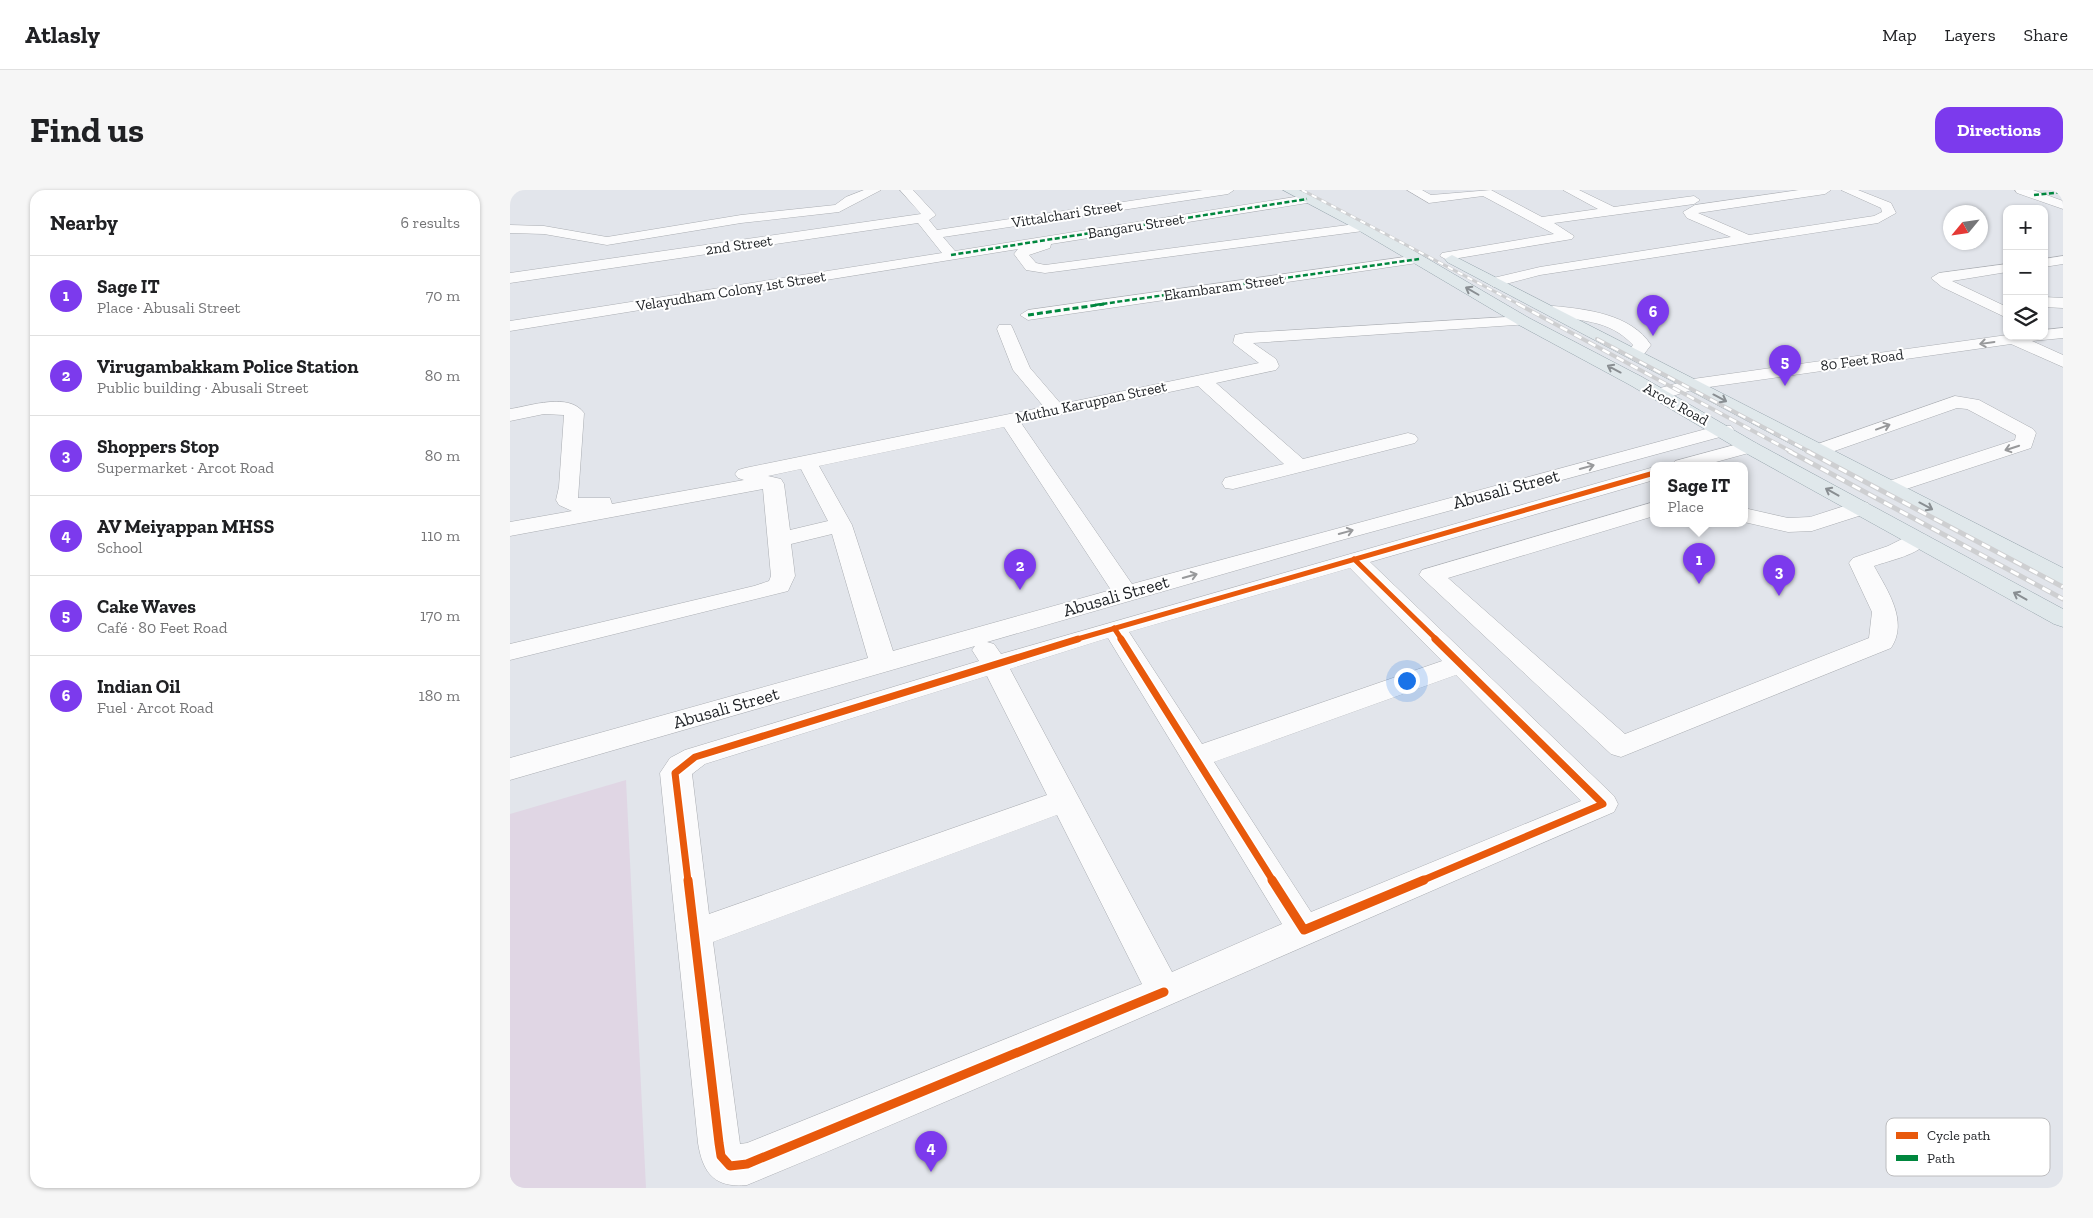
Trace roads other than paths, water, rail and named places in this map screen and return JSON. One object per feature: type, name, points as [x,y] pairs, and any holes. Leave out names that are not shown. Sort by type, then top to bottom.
[{"type":"main road","name":"Arcot Road","points":[[1289,190],[1383,219],[1494,282],[1693,384],[1828,447],[1900,485],[2063,578]]},
{"type":"main road","name":"Arcot Road","points":[[1314,197],[1523,321],[1660,394],[1750,447],[2063,619]]},
{"type":"street","points":[[510,229],[544,230],[607,240],[741,219],[839,208],[850,200],[875,190]]},
{"type":"street","points":[[906,190],[929,215],[921,219],[958,254]]},
{"type":"street","name":"Vittalchari Street","points":[[936,234],[1228,190]]},
{"type":"street","points":[[1413,190],[1430,199],[1485,192],[1567,236],[1447,256]]},
{"type":"street","points":[[1569,190],[1612,211]]},
{"type":"street","points":[[1671,190],[1694,200]]},
{"type":"street","points":[[1540,221],[1772,190]]},
{"type":"street","points":[[1749,240],[1692,215],[1690,212],[1695,209],[1825,190]]},
{"type":"street","points":[[1494,282],[1540,271],[1878,219],[1889,213],[1886,206],[1847,190]]},
{"type":"street","points":[[2021,190],[2063,205]]},
{"type":"street","points":[[2034,195],[2063,192]]},
{"type":"street","points":[[1314,197],[1034,247],[1024,250],[1020,254],[1031,267],[1045,270],[1363,227]]},
{"type":"street","name":"Bangaru Street","points":[[958,254],[1314,197]]},
{"type":"street","name":"2nd Street","points":[[510,278],[921,219]]},
{"type":"street","name":"Velayudham Colony 1st Street","points":[[510,326],[958,254]]},
{"type":"street","name":"Ekambaram Street","points":[[1028,315],[1419,259]]},
{"type":"street","points":[[2048,262],[2063,260]]},
{"type":"street","points":[[2003,269],[1939,278],[1947,284],[2003,311]]},
{"type":"street","points":[[2048,302],[2063,303]]},
{"type":"street","name":"80 Feet Road","points":[[2050,333],[2063,319]]},
{"type":"street","name":"Muthu Karuppan Street","points":[[510,415],[559,408],[568,408],[574,413],[570,487],[567,500],[575,505],[592,505],[1270,366],[1270,363],[1241,341],[1252,336],[1523,321]]},
{"type":"street","points":[[1005,329],[1022,370],[1056,410]]},
{"type":"street","name":"80 Feet Road","points":[[1636,381],[2003,334]]},
{"type":"street","name":"80 Feet Road","points":[[1660,394],[1693,384],[2003,334]]},
{"type":"street","points":[[2023,340],[2063,362]]},
{"type":"street","points":[[1201,379],[1299,466]]},
{"type":"street","points":[[1828,447],[1955,402],[1972,404],[2026,433],[2024,444],[1900,485]]},
{"type":"street","points":[[1008,419],[1126,594]]},
{"type":"street","name":"Abusali Street","points":[[510,769],[1126,594],[1724,430]]},
{"type":"street","points":[[1233,483],[1408,439]]},
{"type":"street","points":[[1693,462],[1750,447]]},
{"type":"street","points":[[807,462],[841,526],[884,663]]},
{"type":"street","points":[[1354,559],[1603,804],[1304,930],[1164,992],[747,1164],[730,1166],[721,1156],[696,933],[675,780],[676,773],[681,766],[695,757],[1114,628],[1354,559],[1650,474]]},
{"type":"street","points":[[510,529],[768,482],[773,484],[774,490],[783,576],[779,586],[510,652]]},
{"type":"street","points":[[1748,516],[1788,525],[1812,524],[1860,508]]},
{"type":"street","points":[[1650,510],[1431,575],[1621,747],[1882,642],[1885,612],[1861,563],[1896,551],[1918,540]]},
{"type":"street","points":[[778,540],[841,526]]},
{"type":"street","points":[[1114,628],[1304,930]]},
{"type":"street","points":[[978,636],[995,665],[1164,992]]},
{"type":"street","points":[[1196,757],[1462,664]]},
{"type":"street","points":[[696,933],[1065,800]]},
{"type":"railway","points":[[1302,190],[1520,305]]},
{"type":"railway","points":[[1518,304],[1792,452]]},
{"type":"railway","points":[[1597,339],[1810,452]]},
{"type":"railway","points":[[1789,451],[2063,599]]},
{"type":"railway","points":[[1807,451],[2063,587]]},
{"type":"place","name":"Indian Oil","points":[[1653,336]]},
{"type":"place","name":"Cake Waves","points":[[1785,386]]},
{"type":"place","name":"Sage IT","points":[[1699,584]]},
{"type":"place","name":"Virugambakkam Police Station","points":[[1020,590]]},
{"type":"place","name":"Shoppers Stop","points":[[1779,596]]},
{"type":"place","name":"AV Meiyappan MHSS","points":[[931,1172]]}]
